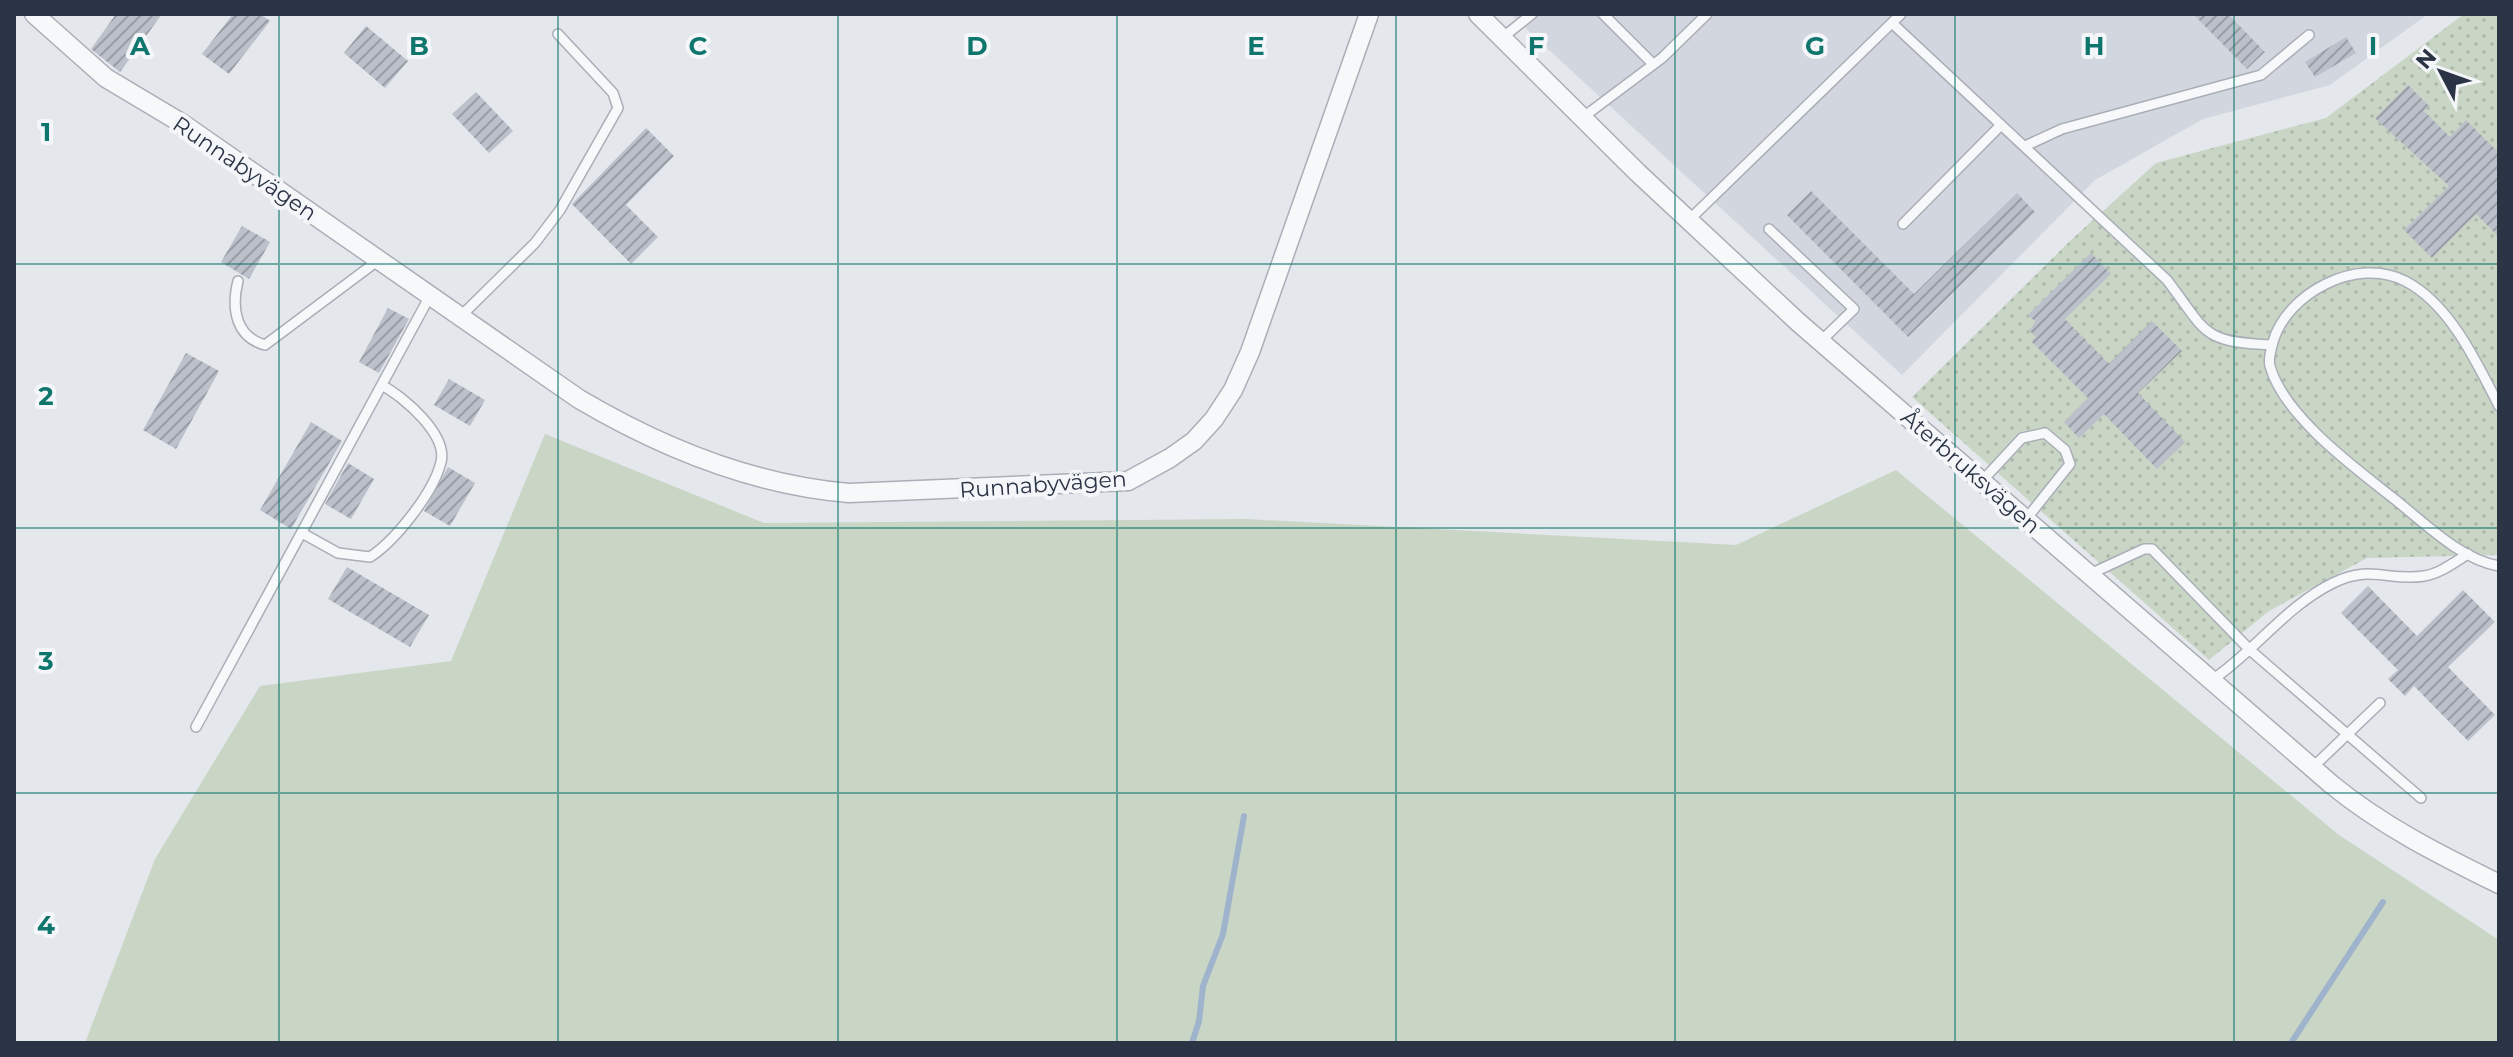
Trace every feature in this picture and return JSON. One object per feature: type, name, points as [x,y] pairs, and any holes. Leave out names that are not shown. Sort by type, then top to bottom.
[{"type":"street","name":"Runnabyvägen","points":[[34,14],[106,78],[183,124],[256,178],[462,315],[567,391],[622,424],[656,441],[767,480],[803,489],[849,493],[1128,481],[1194,441],[1214,419],[1233,390],[1369,14]]},
{"type":"street","name":"Återbruksvägen","points":[[1478,14],[1688,221],[1821,341],[2312,768],[2360,808],[2432,851],[2499,884]]},
{"type":"lane","points":[[1502,38],[1532,14]]},
{"type":"lane","points":[[1603,14],[1653,64]]},
{"type":"lane","points":[[1582,118],[1653,64],[1707,14]]},
{"type":"lane","points":[[1688,221],[1901,14]]},
{"type":"lane","points":[[1892,23],[2167,280],[2196,323],[2215,337],[2236,344],[2272,345]]},
{"type":"lane","points":[[462,315],[529,250],[560,210],[618,108],[613,93],[558,34]]},
{"type":"lane","points":[[2025,146],[2062,129],[2261,75],[2309,35]]},
{"type":"lane","points":[[1903,224],[2001,125]]},
{"type":"lane","points":[[1769,229],[1854,309],[1821,341]]},
{"type":"lane","points":[[238,281],[235,310],[240,327],[250,341],[265,345],[380,259]]},
{"type":"lane","points":[[2499,406],[2461,339],[2427,296],[2404,280],[2377,273],[2346,275],[2330,281],[2301,301],[2278,325],[2269,365],[2290,402],[2319,436],[2468,554],[2499,566]]},
{"type":"lane","points":[[196,727],[431,294]]},
{"type":"lane","points":[[302,533],[338,553],[370,557],[403,528],[414,512],[441,462],[440,452],[433,434],[409,402],[383,386]]},
{"type":"lane","points":[[1983,480],[2022,438],[2045,433],[2065,450],[2070,464],[2027,518]]},
{"type":"lane","points":[[2090,574],[2144,549],[2152,549],[2250,650],[2421,798]]},
{"type":"lane","points":[[2212,680],[2250,650],[2276,624],[2332,583],[2373,571],[2425,576],[2468,554]]},
{"type":"lane","points":[[2312,768],[2380,703]]},
{"type":"shaded area","points":[[1510,14],[2428,14],[2330,85],[2203,119],[2095,180],[1902,375]]},
{"type":"green space","points":[[2464,14],[2499,14],[2499,555],[2367,558],[2269,611],[2209,660],[1912,397],[2070,241],[2156,163],[2326,118]]},
{"type":"green space","points":[[545,434],[764,523],[1246,519],[1736,545],[1896,470],[2339,835],[2499,940],[2499,1043],[85,1043],[155,859],[260,686],[451,661]]},
{"type":"building","points":[[116,14],[162,14],[120,72],[91,49]]},
{"type":"building","points":[[233,14],[260,14],[270,21],[229,74],[202,54]]},
{"type":"building","points":[[2193,14],[2228,14],[2265,52],[2247,69]]},
{"type":"building","points":[[366,26],[408,61],[385,88],[344,53]]},
{"type":"building","points":[[2346,37],[2356,53],[2315,77],[2305,62]]},
{"type":"building","points":[[2408,85],[2429,106],[2424,111],[2450,137],[2466,120],[2499,153],[2499,237],[2476,214],[2432,258],[2404,230],[2449,186],[2375,118]]},
{"type":"building","points":[[476,92],[513,131],[489,153],[452,114]]},
{"type":"building","points":[[646,128],[674,156],[626,205],[658,237],[631,264],[572,204]]},
{"type":"building","points":[[1811,191],[1914,294],[2017,193],[2035,212],[1908,337],[1787,215]]},
{"type":"building","points":[[242,226],[270,242],[249,279],[221,262]]},
{"type":"building","points":[[2091,253],[2111,274],[2065,319],[2109,364],[2152,321],[2182,351],[2138,393],[2185,442],[2157,469],[2104,414],[2079,438],[2064,422],[2088,398],[2031,341],[2036,337],[2029,330],[2036,322],[2028,315]]},
{"type":"building","points":[[388,308],[409,319],[379,373],[359,362]]},
{"type":"building","points":[[186,353],[219,371],[176,449],[143,430]]},
{"type":"building","points":[[449,379],[485,400],[470,426],[434,405]]},
{"type":"building","points":[[311,422],[342,441],[291,529],[260,510]]},
{"type":"building","points":[[348,463],[374,479],[351,519],[325,504]]},
{"type":"building","points":[[448,467],[475,483],[450,526],[424,511]]},
{"type":"building","points":[[347,567],[429,615],[410,647],[328,599]]},
{"type":"building","points":[[2368,586],[2417,636],[2463,590],[2495,622],[2448,667],[2495,715],[2468,741],[2414,686],[2405,696],[2388,679],[2398,670],[2341,613]]},
{"type":"waterway","points":[[1192,1043],[1199,1021],[1203,986],[1223,934],[1244,816]]},
{"type":"waterway","points":[[2291,1043],[2383,902]]}]
